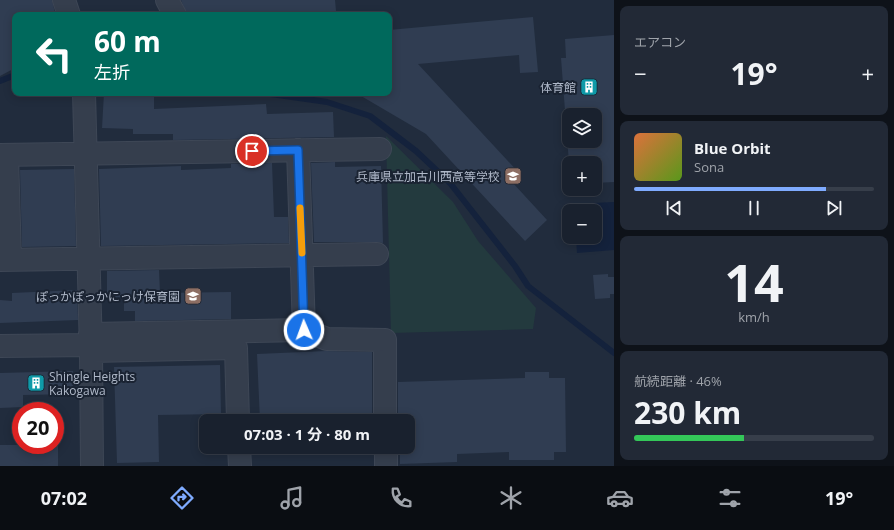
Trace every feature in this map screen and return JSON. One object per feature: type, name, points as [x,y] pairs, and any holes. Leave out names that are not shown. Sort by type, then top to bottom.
[{"type":"street","points":[[64,0],[69,12]]},
{"type":"street","points":[[167,0],[173,12]]},
{"type":"street","points":[[84,96],[91,343],[92,466]]},
{"type":"street","points":[[377,254],[302,254],[5,260],[3,155],[85,155],[380,149]]},
{"type":"street","points":[[298,150],[304,330]]},
{"type":"street","points":[[0,346],[91,343],[304,330],[327,339],[385,340],[385,414]]},
{"type":"street","points":[[91,343],[236,348],[238,414]]},
{"type":"street","points":[[239,454],[240,466]]},
{"type":"street","points":[[386,454],[386,466]]},
{"type":"green space","points":[[386,136],[453,202],[478,241],[536,308],[533,329],[391,333]]},
{"type":"water","points":[[614,202],[614,250],[577,253],[576,244],[602,244],[602,204],[573,204]]},
{"type":"building","points":[[0,0],[52,0],[55,12],[12,12],[12,70],[0,76]]},
{"type":"building","points":[[181,0],[335,0],[336,11],[326,12],[186,12]]},
{"type":"building","points":[[533,17],[538,72],[520,73],[519,55],[418,64],[521,175],[512,182],[547,220],[525,241],[426,134],[361,96],[392,96],[392,30]]},
{"type":"building","name":"体育館","points":[[614,35],[614,182],[602,183],[602,156],[568,156],[568,148],[602,148],[602,108],[565,108],[561,58],[566,58],[565,39]]},
{"type":"building","points":[[104,96],[154,96],[154,109],[266,104],[267,114],[333,112],[334,137],[173,140],[173,134],[133,134],[133,129],[102,128]]},
{"type":"building","points":[[335,162],[335,167],[381,166],[383,243],[314,242],[311,163]]},
{"type":"building","points":[[272,163],[274,217],[288,217],[289,243],[101,246],[99,169],[181,166],[181,170],[231,168],[231,164]]},
{"type":"building","points":[[74,169],[76,246],[22,247],[20,170]]},
{"type":"building","points":[[159,270],[160,293],[231,292],[231,319],[135,321],[135,311],[124,311],[124,297],[107,297],[107,271]]},
{"type":"building","points":[[608,274],[608,277],[614,277],[614,294],[610,294],[610,298],[595,299],[593,275]]},
{"type":"building","points":[[77,290],[78,320],[0,323],[0,300],[12,301],[12,293]]},
{"type":"building","points":[[326,351],[372,352],[372,414],[260,414],[257,354]]},
{"type":"building","points":[[220,365],[221,414],[158,415],[159,462],[117,463],[114,367]]},
{"type":"building","name":"Shingle Heights Kakogawa","points":[[73,371],[73,394],[23,395],[23,402],[12,402],[12,407],[0,408],[0,373]]},
{"type":"building","points":[[525,372],[549,372],[549,378],[565,378],[566,452],[554,452],[554,460],[509,460],[509,452],[457,454],[457,462],[400,464],[400,454],[415,454],[415,414],[398,414],[398,382],[525,378]]},
{"type":"building","points":[[0,445],[12,445],[12,454],[58,454],[58,466],[0,466]]},
{"type":"waterway","points":[[0,81],[12,76]]},
{"type":"waterway","points":[[285,96],[327,102],[370,116],[416,151],[450,183],[515,266],[528,286],[614,353]]},
{"type":"slow traffic","points":[[300,208],[302,253]]},
{"type":"place","name":"体育館","points":[[589,87]]},
{"type":"place","name":"兵庫県立加古川西高等学校","points":[[513,176]]},
{"type":"place","name":"ぽっかぽっかにっけ保育園","points":[[193,296]]},
{"type":"place","name":"Shingle Heights Kakogawa","points":[[36,383]]},
{"type":"route","points":[[252,151],[298,150],[304,330]]}]
